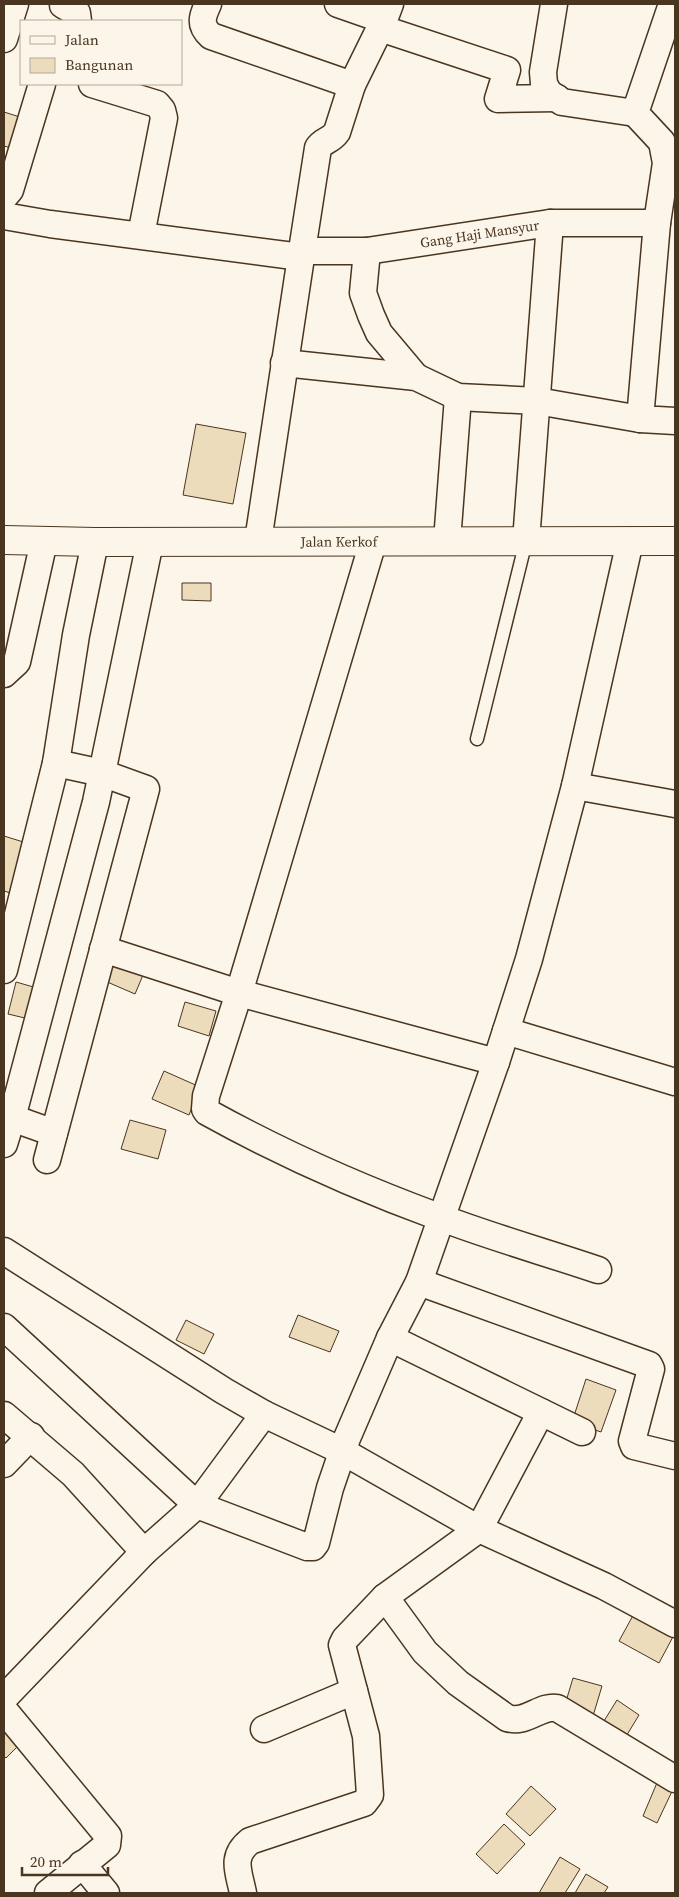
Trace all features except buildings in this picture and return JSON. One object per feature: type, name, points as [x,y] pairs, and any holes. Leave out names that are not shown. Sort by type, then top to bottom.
[{"type":"main road","name":"Jalan Kerkof","points":[[4,540],[95,542],[675,541]]},
{"type":"street","points":[[4,39],[15,4]]},
{"type":"street","points":[[64,4],[77,13],[78,20]]},
{"type":"street","points":[[208,4],[202,16],[202,24],[205,31],[211,36],[352,85]]},
{"type":"street","points":[[338,4],[384,17],[507,70],[498,99],[557,98]]},
{"type":"street","points":[[554,4],[543,72],[544,84],[549,93],[562,102],[635,114],[662,142],[665,156],[666,163],[657,223],[640,419]]},
{"type":"street","points":[[635,114],[672,4]]},
{"type":"street","points":[[258,541],[318,148],[321,143],[332,139],[337,132],[352,85],[384,17]]},
{"type":"street","points":[[6,192],[42,85]]},
{"type":"street","points":[[95,85],[157,104],[162,110],[164,118],[141,235]]},
{"type":"street","name":"Gang Haji Mansyur","points":[[4,216],[50,224],[302,254],[367,250],[550,223],[657,223]]},
{"type":"street","points":[[526,541],[550,223]]},
{"type":"street","points":[[367,250],[363,293],[371,315],[384,340],[416,377]]},
{"type":"street","points":[[284,363],[416,377],[458,397],[537,402],[640,419],[675,421]]},
{"type":"street","points":[[447,541],[458,397]]},
{"type":"street","points":[[4,674],[17,662],[44,541]]},
{"type":"street","points":[[4,1327],[197,1505],[307,1547],[313,1546],[316,1543],[342,1451],[390,1338],[419,1282],[496,1062],[529,958],[575,786],[630,541]]},
{"type":"street","points":[[4,970],[56,763],[76,635],[95,542]]},
{"type":"street","points":[[4,1144],[96,802],[150,542]]},
{"type":"street","points":[[373,542],[239,993],[206,1096],[205,1109],[207,1112],[341,1178],[440,1218],[598,1270]]},
{"type":"street","points":[[47,1160],[146,789],[102,773],[56,763]]},
{"type":"street","points":[[575,786],[675,804]]},
{"type":"street","points":[[103,949],[239,993],[496,1062]]},
{"type":"street","points":[[506,1030],[675,1082]]},
{"type":"street","points":[[12,1118],[54,1133]]},
{"type":"street","points":[[4,1251],[224,1391],[264,1414],[342,1451],[479,1529],[604,1586],[675,1624]]},
{"type":"street","points":[[419,1282],[649,1365],[652,1369],[632,1444],[675,1456]]},
{"type":"street","points":[[390,1338],[582,1432]]},
{"type":"street","points":[[244,1893],[237,1861],[238,1854],[250,1841],[364,1803],[368,1799],[370,1795],[366,1736],[342,1645],[345,1639],[385,1597],[479,1529],[541,1412]]},
{"type":"street","points":[[9,1683],[144,1552],[197,1505],[264,1414]]},
{"type":"street","points":[[4,1415],[31,1436],[73,1474],[144,1552]]},
{"type":"street","points":[[4,1464],[31,1436]]},
{"type":"street","points":[[385,1597],[425,1652],[458,1683],[507,1718],[522,1720],[550,1708],[557,1708],[675,1779]]},
{"type":"street","points":[[264,1729],[354,1691]]},
{"type":"street","points":[[4,1710],[108,1836],[107,1845],[48,1893]]},
{"type":"street","points":[[82,1864],[106,1893]]},
{"type":"lane","points":[[477,739],[526,541]]}]
